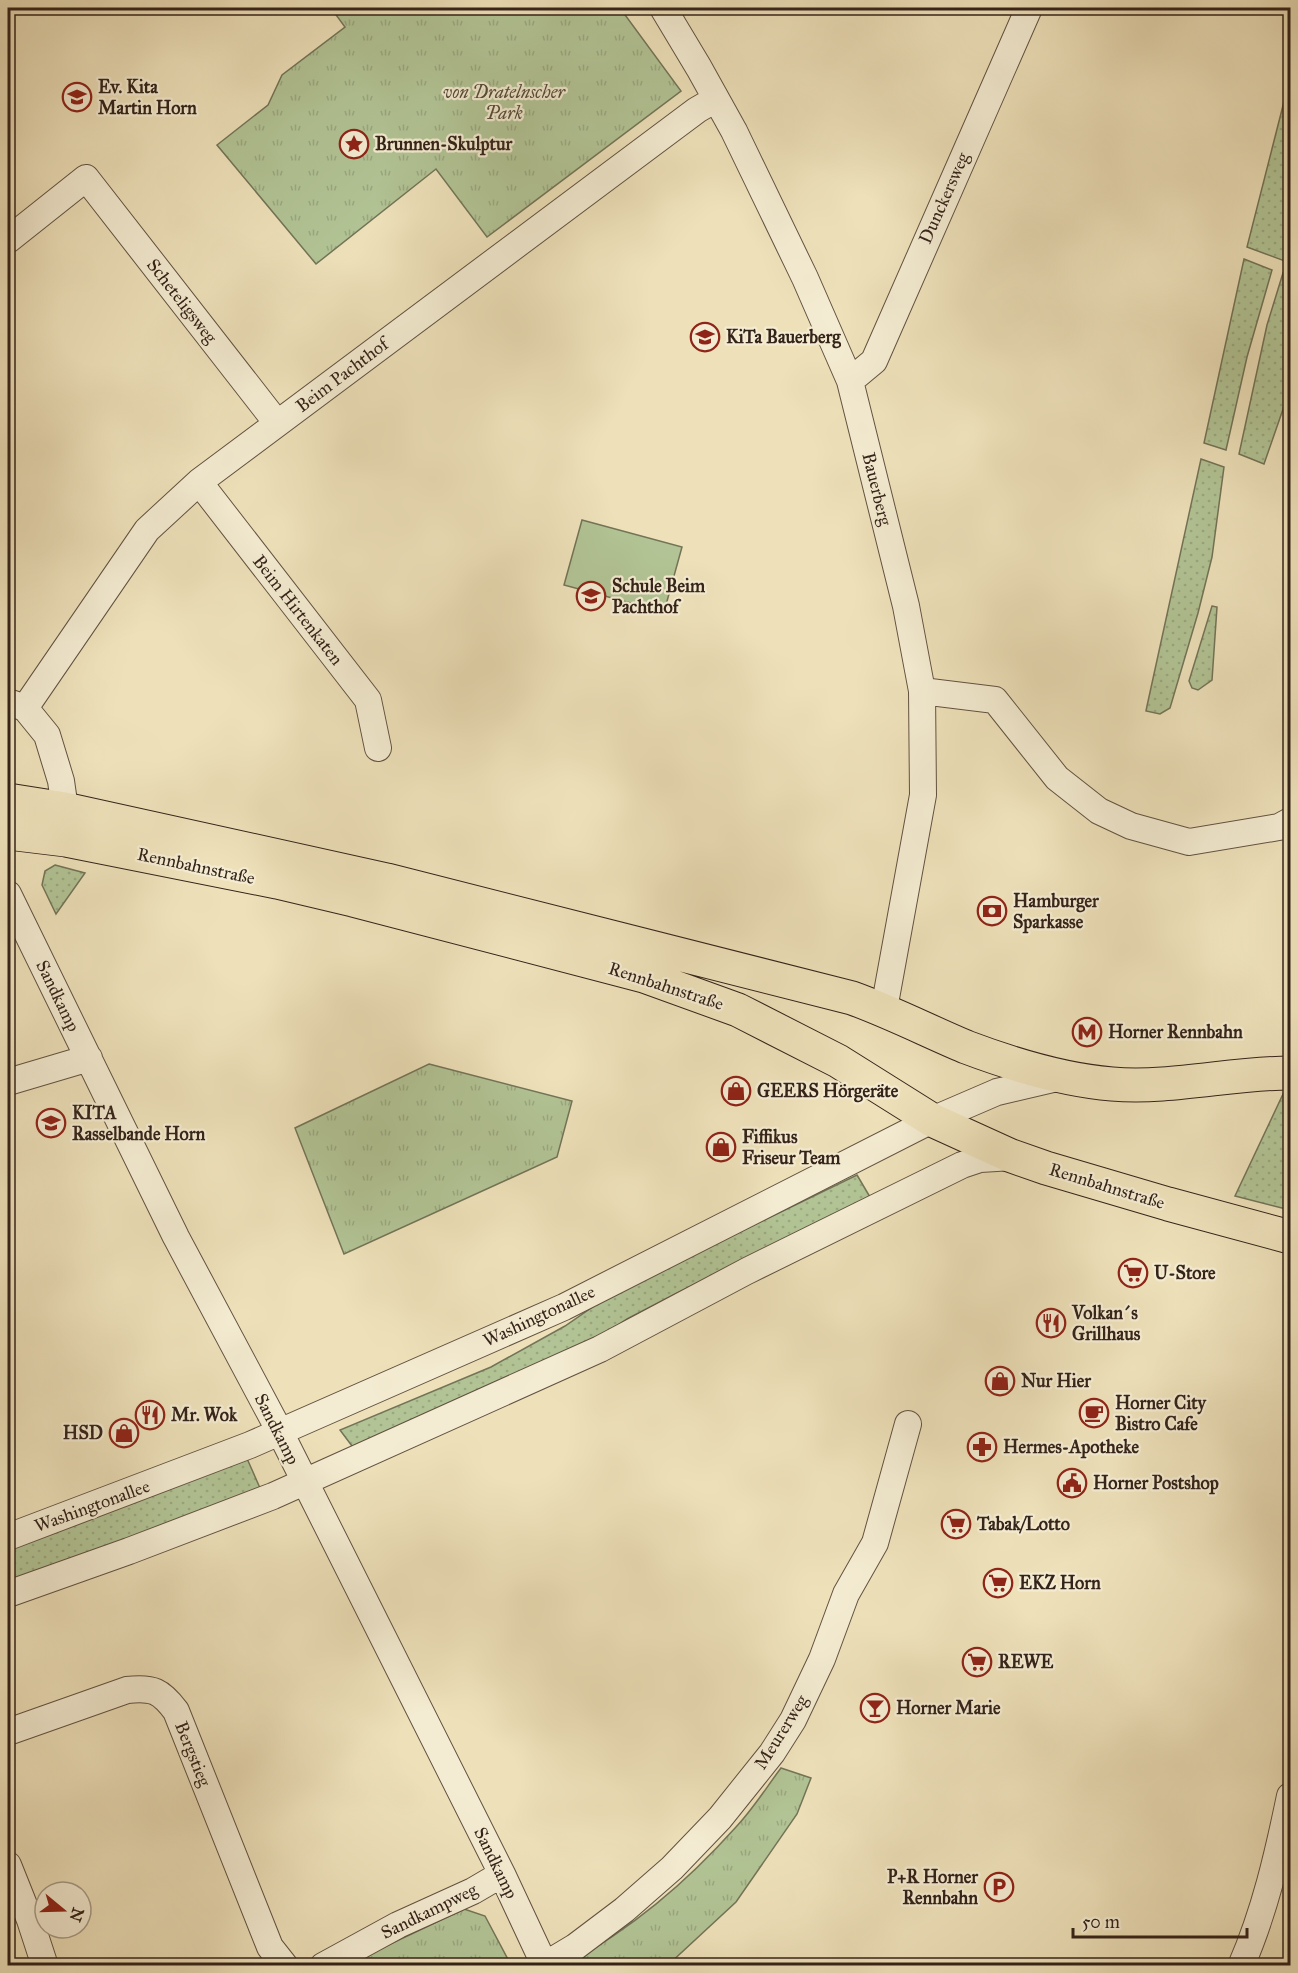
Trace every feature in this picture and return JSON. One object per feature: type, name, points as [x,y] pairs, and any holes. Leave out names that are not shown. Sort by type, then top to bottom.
[{"type":"main road","name":"Rennbahnstraße","points":[[8,800],[65,809],[387,880],[841,996],[884,1009],[967,1047],[1061,1077],[1124,1084],[1290,1073]]},
{"type":"main road","name":"Rennbahnstraße","points":[[8,834],[66,840],[277,882],[644,976],[738,1010],[838,1061],[932,1120],[1011,1156],[1157,1201],[1290,1237]]},
{"type":"street","name":"Bauerberg","points":[[663,8],[734,131],[805,278],[850,381],[906,606],[922,691],[923,795],[884,1009]]},
{"type":"street","name":"Dunckersweg","points":[[850,381],[874,361],[1029,8]]},
{"type":"street","name":"Beim Pachthof","points":[[16,705],[147,530],[199,482],[679,124],[716,99]]},
{"type":"street","name":"Scheteligsweg","points":[[8,240],[86,178],[277,423]]},
{"type":"street","name":"Beim Hirtenkaten","points":[[199,482],[368,700],[378,748]]},
{"type":"street","points":[[922,691],[995,700],[1062,783],[1099,811],[1131,826],[1189,842],[1279,827],[1290,821]]},
{"type":"street","points":[[16,705],[47,735],[61,781],[65,809]]},
{"type":"street","name":"Sandkamp","points":[[8,894],[176,1237],[280,1432],[502,1874],[545,1965]]},
{"type":"street","points":[[8,1082],[89,1058]]},
{"type":"street","name":"Washingtonallee","points":[[8,1537],[161,1480],[280,1432],[564,1307],[932,1120],[997,1092],[1061,1077]]},
{"type":"street","points":[[8,1594],[273,1496],[600,1349],[747,1271],[962,1165],[1011,1156]]},
{"type":"street","name":"Meurerweg","points":[[545,1965],[624,1910],[672,1868],[720,1818],[772,1753],[793,1720],[822,1659],[846,1593],[875,1544],[908,1424]]},
{"type":"street","name":"Bergstieg","points":[[8,1732],[127,1690],[142,1688],[155,1690],[166,1698],[176,1711],[270,1947],[285,1965]]},
{"type":"street","points":[[1241,1965],[1271,1882],[1290,1796]]},
{"type":"street","points":[[8,1865],[45,1965]]},
{"type":"street","name":"Sandkampweg","points":[[323,1965],[398,1925],[473,1891],[502,1874]]},
{"type":"green space","name":"von Dratelnscher Park","points":[[331,8],[620,8],[681,91],[487,237],[436,169],[316,264],[217,145],[268,105],[282,75],[345,27]]},
{"type":"green space","points":[[1290,78],[1290,263],[1247,247]]},
{"type":"green space","points":[[1244,259],[1272,270],[1247,357],[1226,450],[1204,443]]},
{"type":"green space","points":[[1283,273],[1290,275],[1290,389],[1264,464],[1239,454],[1267,325]]},
{"type":"green space","points":[[1201,459],[1224,467],[1212,557],[1170,708],[1160,714],[1146,711]]},
{"type":"green space","points":[[582,520],[682,547],[664,612],[564,585]]},
{"type":"green space","points":[[1212,606],[1217,607],[1212,680],[1198,690],[1192,688],[1189,681]]},
{"type":"green space","points":[[55,865],[85,873],[56,914],[42,885],[45,871]]},
{"type":"green space","points":[[429,1064],[572,1101],[557,1157],[344,1254],[295,1128]]},
{"type":"green space","points":[[1284,1092],[1290,1092],[1290,1210],[1235,1196]]},
{"type":"green space","points":[[857,1175],[870,1197],[627,1319],[590,1344],[355,1450],[340,1430],[491,1367],[565,1326],[610,1295]]},
{"type":"green space","points":[[245,1454],[260,1488],[8,1584],[8,1544]]},
{"type":"green space","points":[[781,1768],[811,1778],[797,1814],[736,1902],[668,1965],[565,1966],[635,1920],[697,1868],[754,1806]]},
{"type":"green space","points":[[464,1909],[485,1916],[511,1965],[344,1966]]},
{"type":"place","name":"Ev. Kita Martin Horn","points":[[77,97]]},
{"type":"place","name":"Brunnen-Skulptur","points":[[354,144]]},
{"type":"place","name":"KiTa Bauerberg","points":[[705,337]]},
{"type":"place","name":"Schule Beim Pachthof","points":[[591,596]]},
{"type":"place","name":"Hamburger Sparkasse","points":[[992,911]]},
{"type":"place","name":"Horner Rennbahn","points":[[1087,1032]]},
{"type":"place","name":"GEERS Hörgeräte","points":[[736,1091]]},
{"type":"place","name":"KITA Rasselbande Horn","points":[[51,1123]]},
{"type":"place","name":"Fiffikus Friseur Team","points":[[721,1147]]},
{"type":"place","name":"U-Store","points":[[1133,1273]]},
{"type":"place","name":"Volkan´s Grillhaus","points":[[1051,1323]]},
{"type":"place","name":"Nur Hier","points":[[1000,1381]]},
{"type":"place","name":"Horner City Bistro Cafe","points":[[1094,1413]]},
{"type":"place","name":"Mr. Wok","points":[[150,1415]]},
{"type":"place","name":"HSD","points":[[124,1433]]},
{"type":"place","name":"Hermes-Apotheke","points":[[982,1447]]},
{"type":"place","name":"Horner Postshop","points":[[1072,1483]]},
{"type":"place","name":"Tabak/Lotto","points":[[956,1524]]},
{"type":"place","name":"EKZ Horn","points":[[998,1583]]},
{"type":"place","name":"REWE","points":[[977,1662]]},
{"type":"place","name":"Horner Marie","points":[[875,1708]]},
{"type":"place","name":"P+R Horner Rennbahn","points":[[999,1887]]}]
